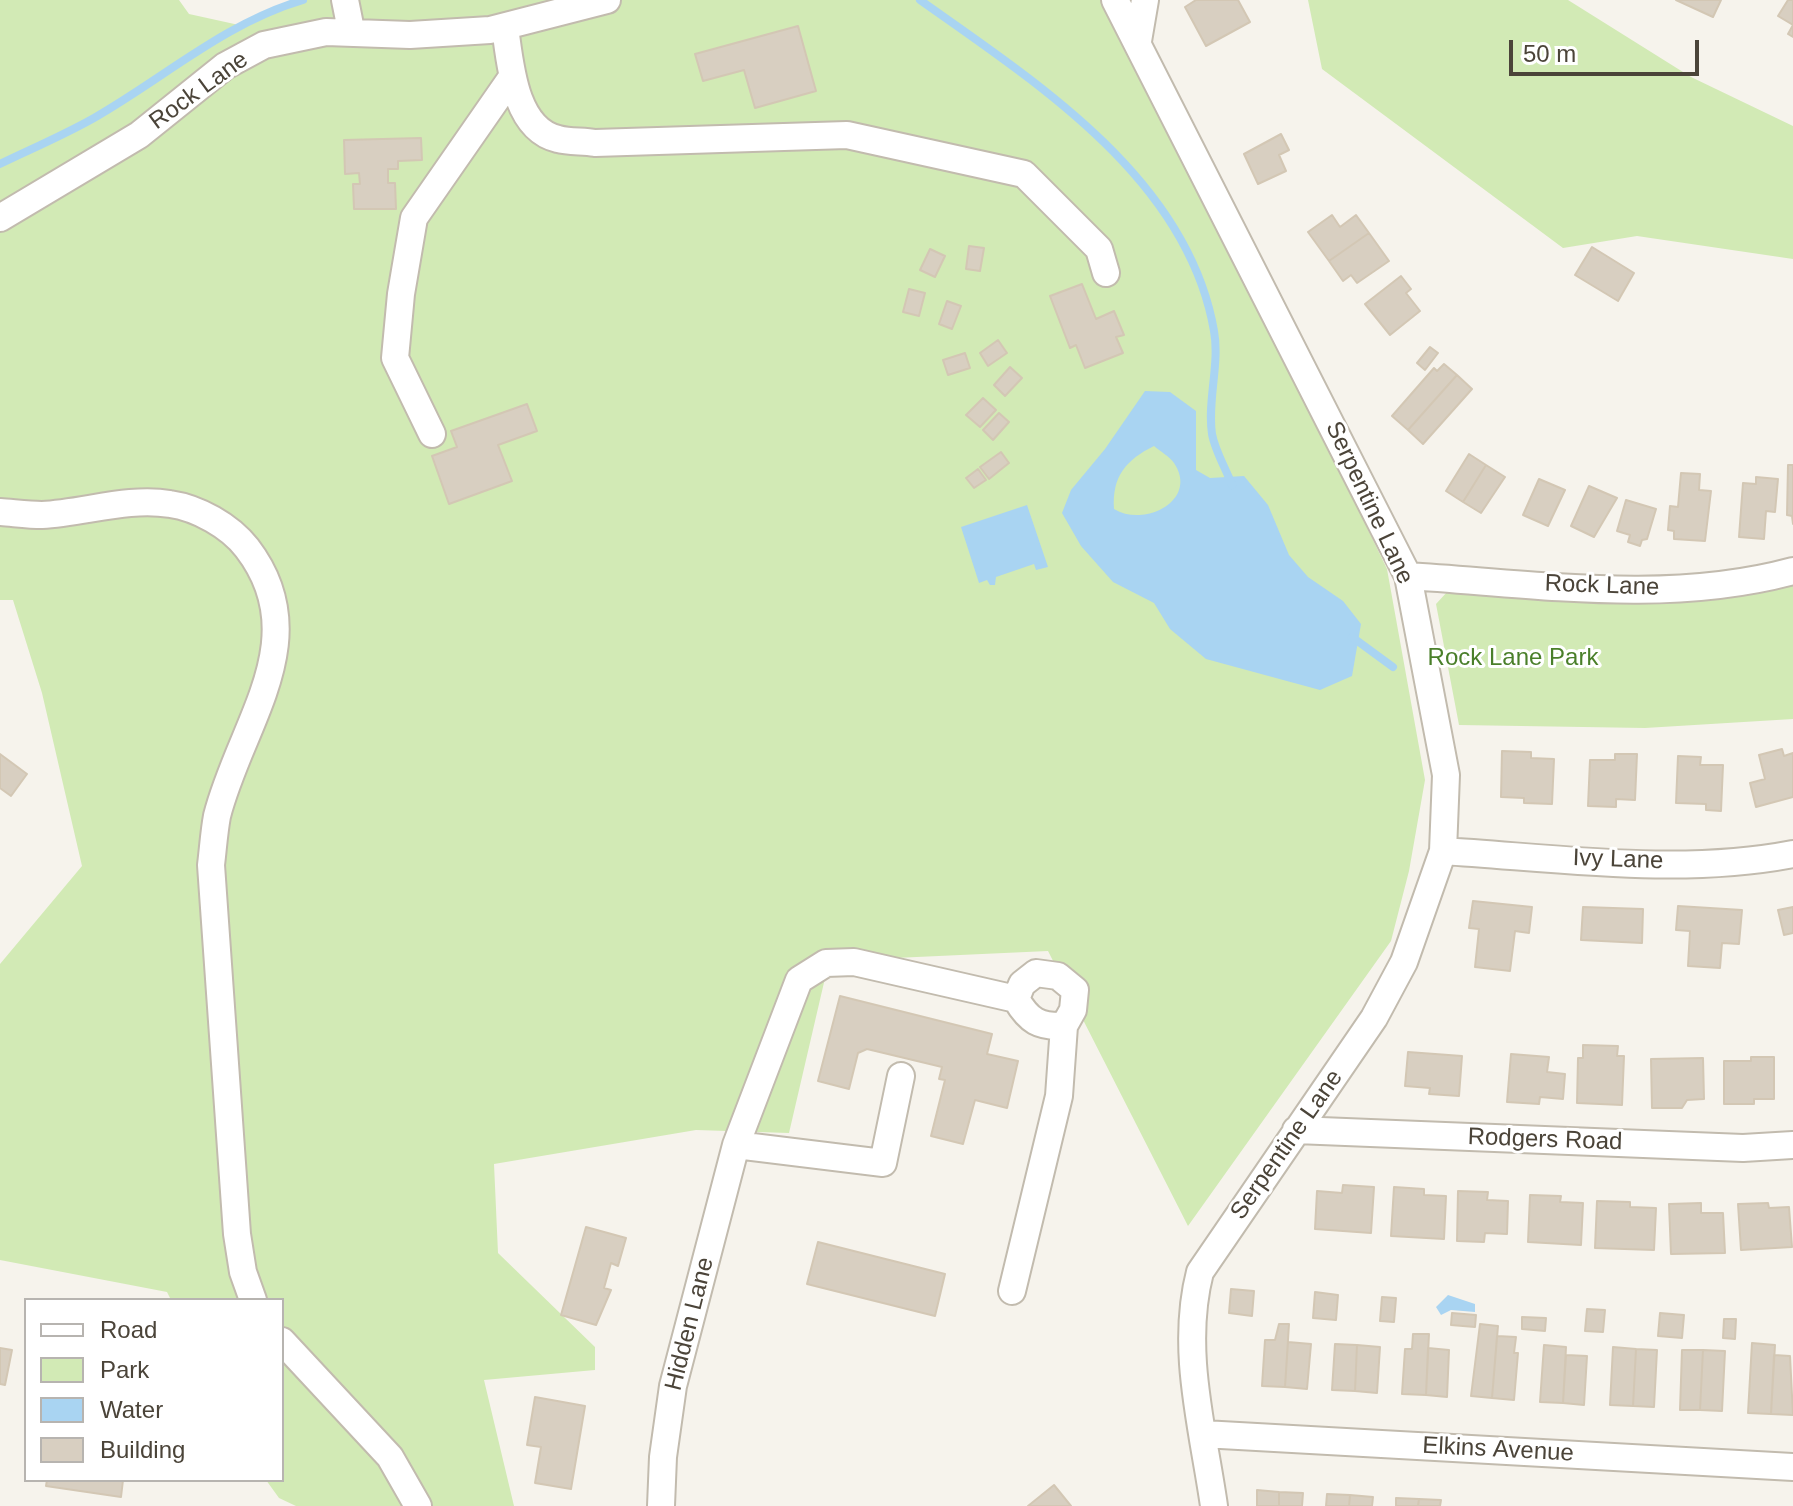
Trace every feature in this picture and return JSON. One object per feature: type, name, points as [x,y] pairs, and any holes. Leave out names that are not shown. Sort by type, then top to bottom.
[{"type":"street","name":"Rock Lane","points":[[0,218],[139,135],[225,66],[264,45],[304,35],[348,15],[410,35],[505,27],[607,0]]},
{"type":"street","points":[[1115,0],[1138,41]]},
{"type":"street","points":[[1138,41],[1145,0]]},
{"type":"street","points":[[505,27],[512,77],[530,122],[555,139],[595,143],[847,135],[1024,174],[1099,249],[1106,273]]},
{"type":"street","name":"Serpentine Lane","points":[[1138,41],[1408,576],[1446,775],[1443,851],[1404,962],[1374,1018],[1200,1272],[1191,1309],[1190,1345],[1214,1506]]},
{"type":"street","points":[[432,434],[395,358],[401,294],[414,218],[512,77]]},
{"type":"street","points":[[0,512],[42,515],[169,503],[209,519],[241,541],[256,560],[273,594],[278,624],[275,659],[217,816],[211,865],[237,1234],[243,1272],[252,1298]]},
{"type":"street","name":"Rock Lane","points":[[1408,576],[1577,587],[1697,589],[1746,584],[1793,571]]},
{"type":"street","name":"Ivy Lane","points":[[1443,851],[1627,862],[1698,862],[1793,854]]},
{"type":"street","name":"Hidden Lane","points":[[661,1506],[663,1457],[673,1386],[736,1145],[799,980],[826,963],[854,962],[1016,999]]},
{"type":"street","points":[[1012,1291],[1059,1096],[1064,1026],[1073,1010],[1075,990],[1058,976],[1036,973],[1022,984],[1016,999],[1028,1018],[1045,1027],[1064,1026]]},
{"type":"street","points":[[736,1145],[883,1163],[901,1076]]},
{"type":"street","name":"Rodgers Road","points":[[1296,1130],[1743,1148],[1793,1145]]},
{"type":"street","points":[[284,1343],[390,1457],[418,1506]]},
{"type":"street","name":"Elkins Avenue","points":[[1203,1434],[1793,1467]]},
{"type":"green space","points":[[0,0],[179,0],[189,14],[239,25],[271,9],[303,0],[1134,0],[1138,53],[1387,569],[1425,780],[1409,871],[1391,941],[1188,1226],[1048,951],[829,961],[789,1133],[696,1130],[494,1164],[498,1253],[595,1347],[595,1370],[484,1380],[514,1506],[296,1506],[279,1498],[267,1482],[284,1482],[284,1298],[170,1298],[167,1292],[0,1260],[0,964],[82,866],[42,693],[13,600],[0,600]]},
{"type":"green space","points":[[1308,0],[1568,0],[1691,77],[1793,126],[1793,259],[1637,236],[1563,248],[1322,69]]},
{"type":"green space","name":"Rock Lane Park","points":[[1793,581],[1793,719],[1645,728],[1459,725],[1436,604],[1448,591],[1699,600]]},
{"type":"water","points":[[1145,391],[1170,392],[1196,411],[1196,470],[1210,478],[1244,476],[1268,505],[1289,555],[1308,577],[1343,601],[1361,624],[1352,676],[1320,690],[1206,659],[1170,629],[1154,603],[1113,582],[1081,546],[1062,513],[1071,490],[1105,449]],"holes":[[[1154,446],[1172,461],[1180,476],[1180,488],[1174,499],[1153,513],[1127,514],[1114,509],[1115,487],[1123,470]]]},
{"type":"water","points":[[1027,505],[1048,567],[1036,570],[1034,564],[996,577],[995,585],[990,585],[987,580],[979,583],[961,527]]},
{"type":"water","points":[[1448,1295],[1475,1304],[1475,1312],[1451,1310],[1441,1315],[1436,1307]]},
{"type":"building","points":[[1196,0],[1238,0],[1250,22],[1206,46],[1185,7]]},
{"type":"building","points":[[1676,0],[1721,0],[1713,17]]},
{"type":"building","points":[[1788,0],[1793,0],[1793,25],[1778,16]]},
{"type":"building","points":[[798,26],[816,91],[755,108],[744,70],[703,81],[695,54]]},
{"type":"building","points":[[1281,134],[1289,150],[1279,155],[1286,171],[1258,184],[1244,154]]},
{"type":"building","points":[[421,138],[422,160],[398,161],[398,169],[388,169],[388,183],[395,183],[396,209],[354,209],[353,184],[360,184],[359,173],[345,174],[344,140]]},
{"type":"building","points":[[1332,215],[1340,227],[1356,215],[1369,233],[1329,261],[1308,232]]},
{"type":"building","points":[[1369,233],[1389,261],[1357,283],[1351,275],[1343,281],[1329,261]]},
{"type":"building","points":[[969,246],[984,248],[980,271],[966,269]]},
{"type":"building","points":[[1592,247],[1634,273],[1618,301],[1575,275]]},
{"type":"building","points":[[930,249],[945,256],[935,277],[920,270]]},
{"type":"building","points":[[1401,276],[1411,289],[1406,293],[1420,311],[1390,335],[1365,304]]},
{"type":"building","points":[[1082,284],[1096,319],[1114,311],[1124,335],[1116,337],[1123,353],[1085,368],[1076,345],[1070,348],[1050,296]]},
{"type":"building","points":[[909,289],[925,293],[919,316],[903,312]]},
{"type":"building","points":[[947,301],[961,306],[952,329],[939,324]]},
{"type":"building","points":[[998,340],[1007,353],[988,366],[980,353]]},
{"type":"building","points":[[1430,347],[1438,353],[1425,370],[1417,363]]},
{"type":"building","points":[[965,353],[970,368],[948,375],[943,360]]},
{"type":"building","points":[[1444,364],[1457,375],[1408,430],[1392,416],[1434,368],[1437,371]]},
{"type":"building","points":[[1010,367],[1022,378],[1005,396],[994,385]]},
{"type":"building","points":[[1457,375],[1472,389],[1423,444],[1408,430]]},
{"type":"building","points":[[983,398],[996,410],[980,427],[966,415]]},
{"type":"building","points":[[527,404],[537,431],[498,445],[512,481],[449,504],[432,456],[457,447],[451,431]]},
{"type":"building","points":[[999,413],[1009,422],[993,440],[983,430]]},
{"type":"building","points":[[1001,452],[1009,463],[989,479],[980,467]]},
{"type":"building","points":[[1469,454],[1486,465],[1463,502],[1446,491]]},
{"type":"building","points":[[1486,465],[1505,477],[1481,513],[1463,502]]},
{"type":"building","points":[[1788,465],[1793,465],[1793,524],[1792,516],[1787,515]]},
{"type":"building","points":[[978,469],[986,480],[974,488],[966,478]]},
{"type":"building","points":[[1681,473],[1700,474],[1699,490],[1711,491],[1705,541],[1674,539],[1674,531],[1668,530],[1670,506],[1678,507]]},
{"type":"building","points":[[1756,477],[1778,479],[1775,512],[1766,511],[1764,539],[1739,537],[1743,483],[1756,484]]},
{"type":"building","points":[[1539,479],[1565,490],[1548,526],[1523,515]]},
{"type":"building","points":[[1589,486],[1617,498],[1594,537],[1571,526]]},
{"type":"building","points":[[1626,500],[1656,509],[1647,539],[1642,540],[1640,546],[1628,542],[1630,535],[1617,531]]},
{"type":"building","points":[[1782,749],[1784,756],[1793,753],[1793,797],[1756,807],[1750,783],[1765,779],[1759,755]]},
{"type":"building","points":[[1502,751],[1531,752],[1531,758],[1554,759],[1552,804],[1524,803],[1524,798],[1501,797]]},
{"type":"building","points":[[0,754],[27,774],[11,796],[0,788]]},
{"type":"building","points":[[1615,754],[1637,754],[1635,800],[1616,799],[1616,807],[1588,806],[1590,760],[1615,760]]},
{"type":"building","points":[[1678,756],[1701,757],[1700,765],[1723,765],[1721,811],[1706,810],[1706,804],[1676,803]]},
{"type":"building","points":[[1473,901],[1532,907],[1529,933],[1515,931],[1510,971],[1475,967],[1479,929],[1469,928]]},
{"type":"building","points":[[1678,906],[1742,910],[1739,944],[1722,943],[1720,968],[1688,966],[1690,931],[1676,930]]},
{"type":"building","points":[[1583,907],[1643,909],[1642,943],[1581,940]]},
{"type":"building","points":[[1793,907],[1793,933],[1784,935],[1778,910]]},
{"type":"building","points":[[840,996],[992,1034],[987,1054],[1018,1061],[1007,1108],[975,1100],[963,1144],[931,1136],[945,1080],[939,1079],[942,1067],[867,1049],[858,1053],[849,1089],[818,1081]]},
{"type":"building","points":[[1583,1045],[1618,1046],[1617,1056],[1624,1056],[1622,1105],[1577,1103],[1578,1058],[1583,1058]]},
{"type":"building","points":[[1408,1052],[1462,1056],[1459,1096],[1429,1094],[1430,1088],[1405,1086]]},
{"type":"building","points":[[1511,1054],[1549,1057],[1547,1072],[1565,1074],[1563,1099],[1540,1097],[1539,1104],[1507,1102]]},
{"type":"building","points":[[1751,1057],[1774,1057],[1774,1099],[1754,1099],[1754,1104],[1724,1104],[1724,1061],[1751,1061]]},
{"type":"building","points":[[1703,1058],[1704,1099],[1687,1100],[1682,1108],[1652,1108],[1651,1059]]},
{"type":"building","points":[[1343,1185],[1374,1187],[1371,1233],[1315,1229],[1317,1191],[1342,1193]]},
{"type":"building","points":[[1394,1187],[1424,1189],[1424,1195],[1446,1196],[1444,1239],[1391,1236]]},
{"type":"building","points":[[1458,1191],[1488,1192],[1487,1200],[1508,1201],[1507,1234],[1485,1233],[1484,1242],[1457,1241]]},
{"type":"building","points":[[1530,1195],[1561,1196],[1560,1202],[1583,1203],[1581,1245],[1528,1242]]},
{"type":"building","points":[[1597,1201],[1630,1202],[1630,1207],[1656,1208],[1654,1250],[1595,1248]]},
{"type":"building","points":[[1701,1203],[1701,1213],[1723,1213],[1725,1253],[1671,1254],[1669,1204]]},
{"type":"building","points":[[1768,1203],[1769,1208],[1789,1207],[1792,1247],[1741,1250],[1738,1204]]},
{"type":"building","points":[[586,1227],[626,1238],[618,1266],[611,1263],[604,1288],[611,1290],[596,1325],[561,1315]]},
{"type":"building","points":[[818,1242],[945,1274],[935,1316],[807,1284]]},
{"type":"building","points":[[1231,1289],[1254,1291],[1252,1316],[1229,1313]]},
{"type":"building","points":[[1315,1292],[1338,1295],[1336,1320],[1313,1318]]},
{"type":"building","points":[[1382,1297],[1396,1298],[1394,1322],[1380,1321]]},
{"type":"building","points":[[1587,1309],[1605,1310],[1603,1332],[1585,1331]]},
{"type":"building","points":[[1452,1313],[1476,1315],[1475,1327],[1451,1325]]},
{"type":"building","points":[[1660,1313],[1684,1315],[1682,1338],[1658,1336]]},
{"type":"building","points":[[1522,1317],[1546,1318],[1545,1331],[1522,1329]]},
{"type":"building","points":[[1724,1319],[1736,1319],[1735,1339],[1723,1338]]},
{"type":"building","points":[[1279,1324],[1289,1324],[1285,1387],[1262,1386],[1265,1340],[1275,1340]]},
{"type":"building","points":[[1480,1324],[1498,1326],[1492,1398],[1471,1396]]},
{"type":"building","points":[[1413,1334],[1429,1334],[1426,1395],[1402,1394],[1405,1349],[1412,1349]]},
{"type":"building","points":[[1497,1336],[1516,1337],[1514,1353],[1518,1353],[1514,1400],[1492,1398]]},
{"type":"building","points":[[1288,1342],[1311,1344],[1307,1389],[1285,1387]]},
{"type":"building","points":[[1752,1343],[1775,1345],[1771,1414],[1748,1413]]},
{"type":"building","points":[[1335,1344],[1357,1345],[1355,1391],[1332,1390]]},
{"type":"building","points":[[1357,1345],[1380,1347],[1377,1393],[1355,1391]]},
{"type":"building","points":[[1544,1345],[1566,1347],[1563,1403],[1540,1402]]},
{"type":"building","points":[[1613,1347],[1636,1349],[1633,1406],[1610,1405]]},
{"type":"building","points":[[0,1348],[12,1350],[5,1385],[0,1384]]},
{"type":"building","points":[[1428,1348],[1449,1350],[1447,1397],[1426,1395]]},
{"type":"building","points":[[1636,1349],[1657,1350],[1654,1407],[1633,1406]]},
{"type":"building","points":[[1682,1350],[1703,1350],[1700,1410],[1680,1410]]},
{"type":"building","points":[[1703,1350],[1725,1351],[1722,1411],[1700,1410]]},
{"type":"building","points":[[1566,1355],[1587,1356],[1584,1405],[1563,1403]]},
{"type":"building","points":[[1774,1355],[1790,1356],[1793,1415],[1771,1414]]},
{"type":"building","points":[[535,1397],[585,1406],[571,1489],[535,1483],[541,1447],[527,1445]]},
{"type":"building","points":[[47,1482],[123,1482],[121,1497],[46,1486]]},
{"type":"building","points":[[1054,1485],[1071,1506],[1028,1506]]},
{"type":"building","points":[[1257,1490],[1279,1492],[1279,1506],[1257,1506]]},
{"type":"building","points":[[1279,1492],[1303,1493],[1302,1506],[1279,1506]]},
{"type":"building","points":[[1327,1494],[1350,1495],[1349,1506],[1326,1506]]},
{"type":"building","points":[[1350,1495],[1373,1497],[1372,1506],[1349,1506]]},
{"type":"building","points":[[1396,1498],[1419,1499],[1418,1506],[1396,1506]]},
{"type":"building","points":[[1419,1499],[1441,1500],[1440,1506],[1418,1506]]},
{"type":"waterway","points":[[0,164],[94,118],[221,37],[274,10],[303,0]]},
{"type":"waterway","points":[[920,0],[1058,101],[1140,181],[1174,227],[1199,277],[1214,331],[1216,356],[1212,434],[1232,485]]},
{"type":"waterway","points":[[1352,637],[1393,667]]}]
